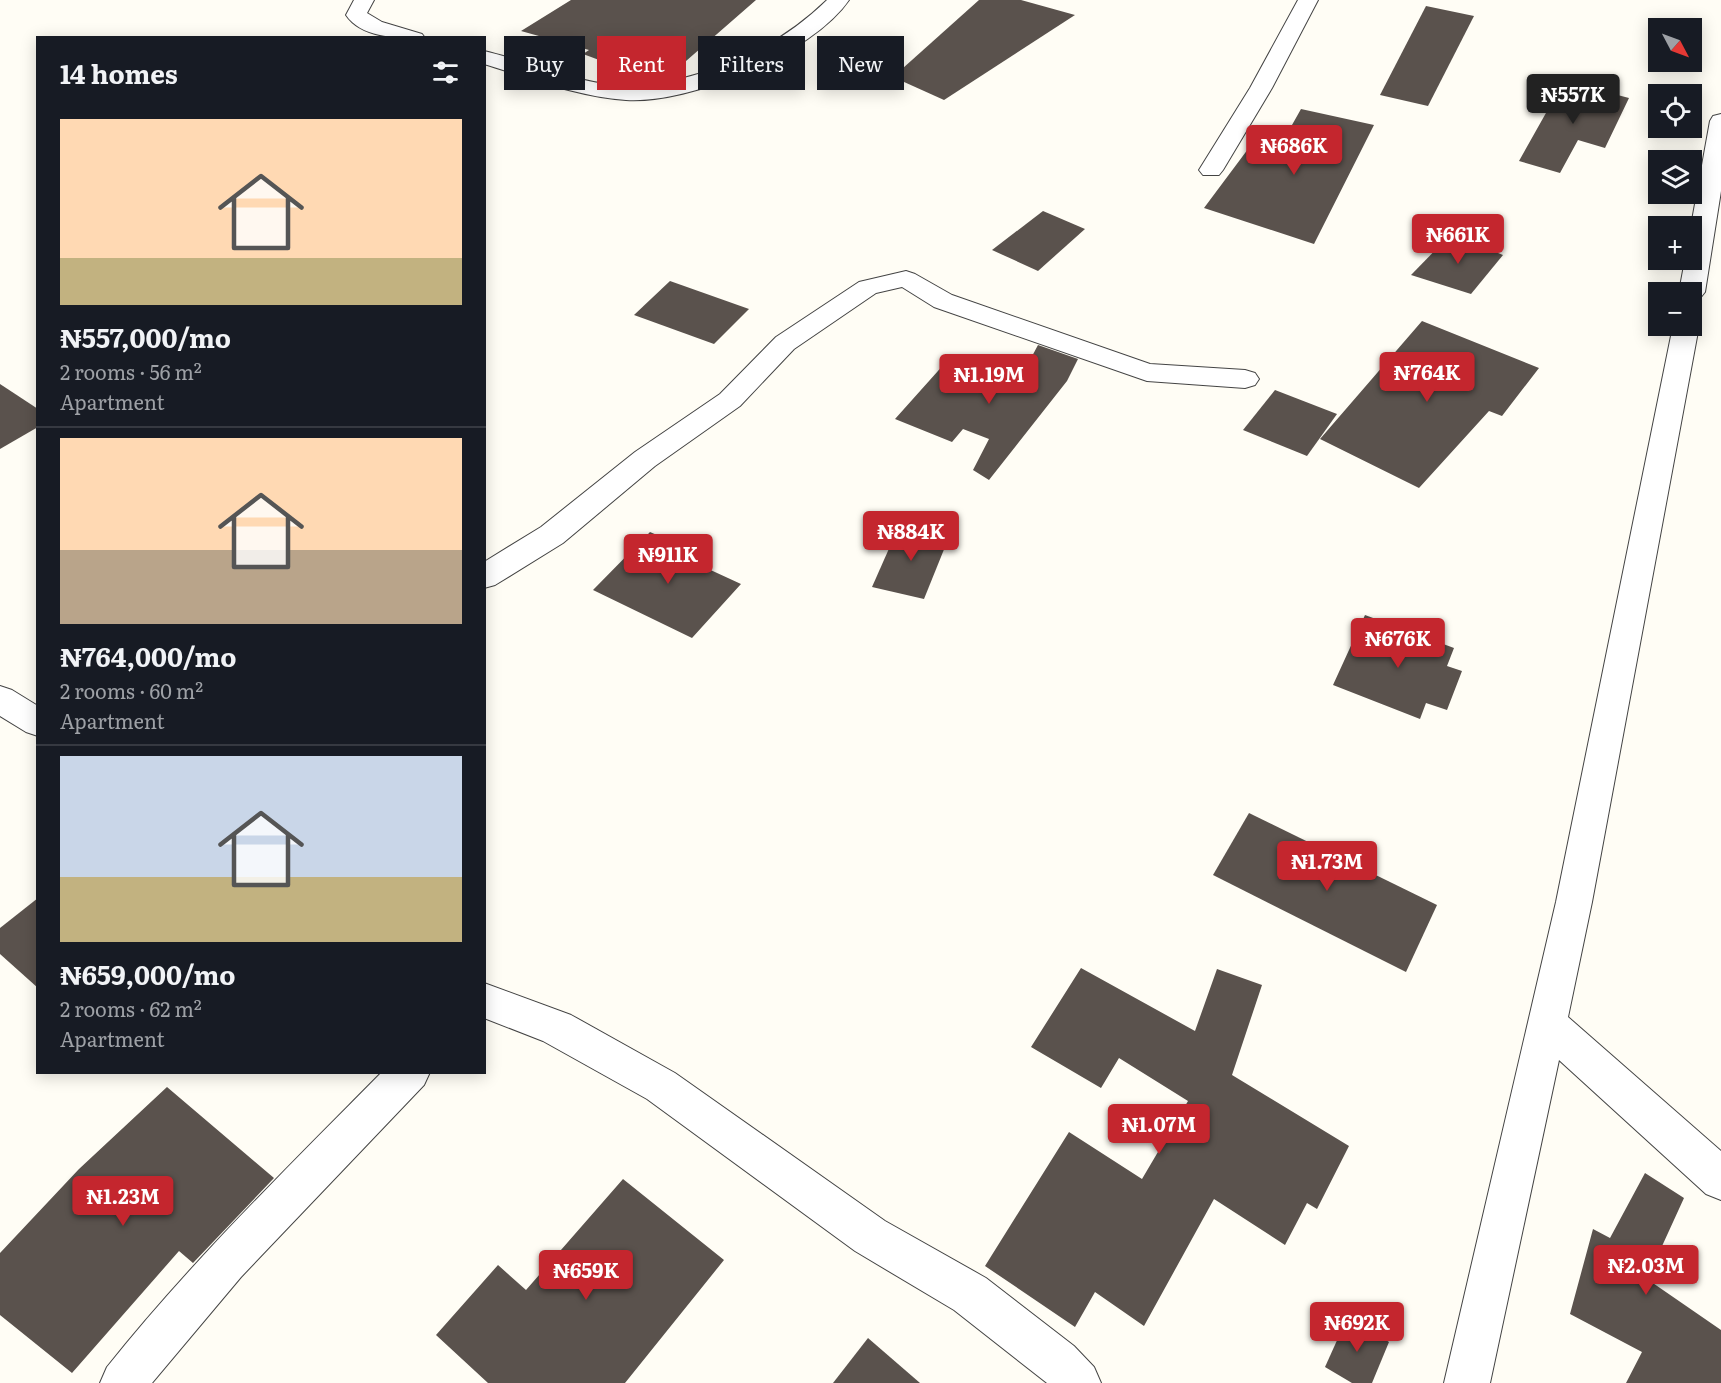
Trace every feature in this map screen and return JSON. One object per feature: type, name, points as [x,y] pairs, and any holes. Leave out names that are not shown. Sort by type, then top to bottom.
[{"type":"street","points":[[364,0],[356,15],[375,26],[408,36]]},
{"type":"street","points":[[486,58],[546,75],[628,94],[677,87],[758,60],[820,19],[839,0]]},
{"type":"street","points":[[1211,170],[1261,88],[1308,0]]},
{"type":"street","points":[[1694,282],[1718,150],[1721,121]]},
{"type":"street","points":[[486,576],[552,535],[645,459],[730,400],[784,343],[868,286],[906,279],[943,301],[1147,372],[1245,379]]},
{"type":"street","points":[[1467,1383],[1574,902],[1684,336]]},
{"type":"street","points":[[0,699],[36,722]]},
{"type":"street","points":[[486,1001],[557,1028],[661,1086],[870,1236],[970,1294],[1058,1362],[1078,1383]]},
{"type":"street","points":[[1547,1024],[1721,1179]]},
{"type":"street","points":[[123,1383],[145,1355],[262,1224],[408,1074]]},
{"type":"building","points":[[571,0],[756,0],[715,36],[698,36],[698,51],[686,61],[686,36],[597,36],[597,59],[585,55],[589,50],[585,49],[585,36],[539,36],[521,31]]},
{"type":"building","points":[[979,0],[1021,0],[1075,15],[944,100],[904,82],[904,67]]},
{"type":"building","points":[[1426,6],[1474,16],[1428,106],[1380,95]]},
{"type":"building","points":[[1564,81],[1629,98],[1605,148],[1578,140],[1560,173],[1519,161]]},
{"type":"building","points":[[1301,109],[1374,125],[1314,244],[1204,208],[1254,141],[1279,148]]},
{"type":"building","points":[[1043,211],[1085,229],[1038,271],[992,250]]},
{"type":"building","points":[[1451,234],[1503,255],[1471,294],[1411,275]]},
{"type":"building","points":[[670,281],[749,309],[714,344],[634,315]]},
{"type":"building","points":[[1422,321],[1539,368],[1502,416],[1489,411],[1419,488],[1320,439]]},
{"type":"building","points":[[1038,345],[1078,359],[1067,381],[989,480],[973,470],[989,439],[963,429],[952,442],[895,419],[946,362],[1013,392]]},
{"type":"building","points":[[0,384],[36,408],[36,428],[0,449]]},
{"type":"building","points":[[1275,390],[1337,414],[1307,456],[1243,430]]},
{"type":"building","points":[[899,526],[949,537],[924,599],[872,587]]},
{"type":"building","points":[[650,532],[698,553],[691,561],[741,584],[692,638],[593,590]]},
{"type":"building","points":[[1365,615],[1454,648],[1447,666],[1462,671],[1447,710],[1426,703],[1420,719],[1333,685]]},
{"type":"building","points":[[1249,813],[1437,905],[1406,972],[1213,875]]},
{"type":"building","points":[[36,900],[36,986],[0,954],[0,928]]},
{"type":"building","points":[[1081,968],[1195,1031],[1217,969],[1262,985],[1232,1075],[1349,1146],[1317,1209],[1307,1203],[1285,1245],[1214,1199],[1144,1326],[1095,1292],[1075,1327],[985,1266],[1069,1132],[1142,1179],[1188,1101],[1119,1058],[1101,1088],[1031,1047]]},
{"type":"building","points":[[167,1087],[274,1178],[193,1263],[179,1251],[72,1373],[0,1315],[0,1253],[79,1169]]},
{"type":"building","points":[[1645,1173],[1684,1198],[1647,1279],[1721,1330],[1721,1383],[1626,1383],[1642,1352],[1570,1314],[1593,1229],[1610,1238]]},
{"type":"building","points":[[623,1179],[724,1260],[625,1383],[488,1383],[436,1335],[498,1265],[526,1290]]},
{"type":"building","points":[[1348,1316],[1389,1342],[1372,1383],[1352,1383],[1325,1367]]},
{"type":"building","points":[[868,1338],[920,1383],[833,1383]]}]
